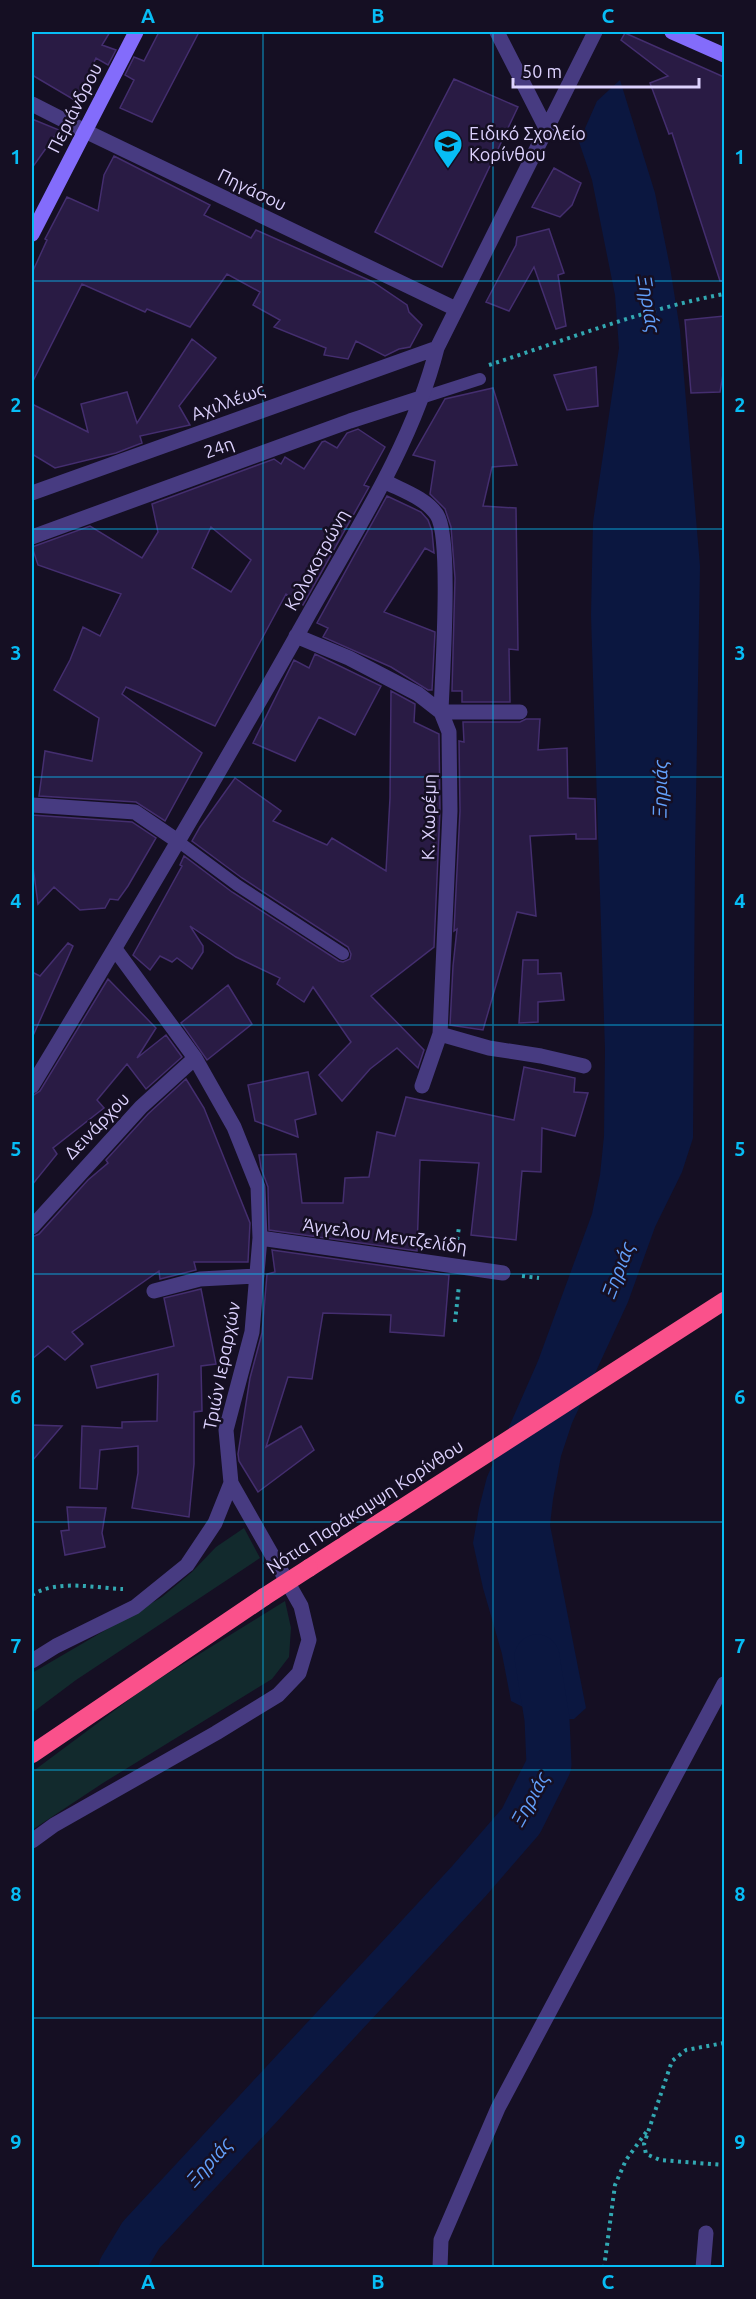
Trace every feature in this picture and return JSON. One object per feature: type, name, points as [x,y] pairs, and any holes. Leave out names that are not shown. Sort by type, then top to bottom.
[{"type":"highway","name":"Νότια Παράκαμψη Κορίνθου","points":[[32,1754],[309,1568],[724,1301]]},
{"type":"street","name":"Περιάνδρου","points":[[32,234],[136,32]]},
{"type":"street","points":[[497,32],[546,128]]},
{"type":"street","name":"Κολοκοτρώνη","points":[[32,1086],[179,842],[384,481],[430,377],[437,348],[595,32]]},
{"type":"street","points":[[672,32],[724,55]]},
{"type":"street","name":"Πηγάσου","points":[[32,104],[456,309]]},
{"type":"street","name":"Αχιλλέως","points":[[33,492],[437,348]]},
{"type":"street","name":"24η","points":[[32,537],[339,425],[421,398]]},
{"type":"street","name":"Κ. Χωρέμη","points":[[384,481],[429,506],[438,516],[443,535],[445,597],[441,712],[449,732],[450,812],[441,1034],[422,1086]]},
{"type":"street","points":[[296,636],[349,658],[418,694],[441,712],[520,712]]},
{"type":"street","points":[[32,805],[135,812],[179,842]]},
{"type":"street","name":"Τριών Ιεραρχών","points":[[32,1661],[56,1646],[135,1607],[187,1565],[214,1523],[231,1483],[226,1430],[252,1332],[260,1238],[258,1187],[234,1127],[195,1058],[115,949]]},
{"type":"street","points":[[441,1034],[489,1048],[584,1066]]},
{"type":"street","name":"Δεινάρχου","points":[[32,1227],[141,1107],[195,1058]]},
{"type":"street","name":"Άγγελου Μεντζελίδη","points":[[260,1238],[503,1273]]},
{"type":"street","points":[[154,1291],[201,1279],[257,1276]]},
{"type":"street","points":[[32,1841],[54,1825],[278,1695],[299,1673],[309,1640],[301,1606],[231,1483]]},
{"type":"street","points":[[440,2268],[441,2240],[498,2108],[724,1684]]},
{"type":"street","points":[[703,2268],[706,2233]]},
{"type":"lane","points":[[421,398],[480,379]]},
{"type":"lane","points":[[179,842],[237,885],[343,954]]},
{"type":"path","points":[[487,366],[594,330],[724,294]]},
{"type":"path","points":[[455,1322],[461,1267]]},
{"type":"path","points":[[32,1595],[40,1590],[63,1585],[157,1590]]},
{"type":"path","points":[[724,2043],[686,2050],[672,2061],[645,2144],[646,2154],[660,2160],[724,2165]]},
{"type":"path","points":[[604,2268],[615,2186],[626,2160],[650,2127]]},
{"type":"green space","points":[[244,1528],[260,1558],[76,1680],[32,1713],[32,1673],[162,1597],[192,1572],[216,1547]]},
{"type":"green space","points":[[285,1601],[291,1628],[289,1657],[272,1679],[103,1783],[32,1830],[32,1772],[146,1687]]},
{"type":"water","points":[[620,80],[655,193],[670,267],[680,330],[700,566],[693,1138],[682,1172],[655,1227],[628,1302],[572,1423],[561,1456],[550,1525],[586,1708],[574,1719],[547,1719],[511,1701],[502,1654],[473,1543],[487,1477],[538,1361],[592,1214],[600,1175],[604,1136],[605,1050],[591,615],[593,522],[619,348],[615,295],[592,180],[579,142],[597,101]]},
{"type":"building","points":[[32,32],[110,32],[102,45],[116,50],[108,65],[96,58],[76,101],[32,75]]},
{"type":"building","points":[[159,32],[199,32],[152,122],[120,108],[134,80],[125,75],[134,57],[144,61]]},
{"type":"building","points":[[625,33],[724,77],[724,281],[720,281],[672,133],[669,134],[650,83],[668,76],[621,40]]},
{"type":"building","name":"Ειδικό Σχολείο Κορίνθου","points":[[454,79],[518,107],[442,267],[375,232]]},
{"type":"building","points":[[32,119],[59,130],[32,168]]},
{"type":"building","points":[[114,156],[210,205],[204,215],[251,238],[256,230],[373,282],[407,305],[409,312],[422,325],[410,347],[399,349],[385,356],[356,341],[348,359],[324,355],[326,348],[274,327],[280,320],[253,305],[260,292],[227,274],[190,327],[147,309],[145,312],[82,284],[32,383],[32,273],[47,240],[45,239],[67,197],[98,211],[104,175]]},
{"type":"building","points":[[554,168],[581,183],[572,205],[560,217],[532,207]]},
{"type":"building","points":[[549,229],[564,273],[558,275],[566,326],[556,329],[534,267],[509,311],[486,302],[516,245],[517,237]]},
{"type":"building","points":[[724,316],[724,368],[720,392],[691,393],[685,320]]},
{"type":"building","points":[[192,339],[216,358],[179,406],[190,425],[140,436],[142,443],[116,453],[55,468],[32,454],[32,404],[88,432],[81,404],[127,392],[137,423]]},
{"type":"building","points":[[596,367],[598,406],[567,410],[554,375]]},
{"type":"building","points":[[493,388],[517,465],[492,467],[483,506],[516,508],[518,650],[509,649],[510,702],[462,702],[462,691],[452,691],[455,578],[451,527],[445,509],[430,494],[435,461],[413,455],[445,399]]},
{"type":"building","points":[[358,429],[385,447],[364,485],[369,487],[303,605],[286,594],[215,726],[126,687],[122,694],[202,753],[165,821],[136,802],[39,796],[45,751],[92,761],[99,718],[54,690],[70,660],[83,627],[100,636],[121,594],[38,565],[32,547],[90,526],[142,558],[158,532],[152,504],[274,459],[281,464],[285,457],[304,469],[322,442],[325,441],[337,448],[347,433]],"holes":[[[211,527],[251,560],[231,592],[192,568]]]},
{"type":"building","points":[[387,496],[421,512],[428,520],[432,531],[434,553],[425,548],[384,612],[435,632],[432,690],[428,690],[391,667],[323,637],[328,628],[317,623]]},
{"type":"building","points":[[315,654],[381,686],[355,735],[319,717],[295,761],[253,743],[294,660],[309,668]]},
{"type":"building","points":[[391,691],[415,704],[414,722],[439,734],[440,811],[434,947],[371,996],[424,1050],[418,1068],[397,1048],[370,1069],[342,1101],[319,1075],[351,1042],[313,987],[304,1002],[277,984],[280,978],[236,957],[190,926],[203,946],[203,952],[192,969],[177,958],[172,962],[160,956],[150,970],[133,955],[182,866],[180,865],[184,856],[232,892],[339,961],[350,959],[351,954],[348,947],[242,878],[192,841],[235,778],[281,811],[273,821],[327,845],[332,838],[386,871],[390,798]]},
{"type":"building","points":[[526,719],[540,719],[538,750],[567,748],[568,798],[595,799],[596,839],[576,839],[576,834],[530,836],[536,916],[517,912],[483,1030],[450,1025],[457,929],[454,931],[460,811],[459,741],[464,742],[463,722],[520,722]]},
{"type":"building","points":[[32,815],[132,822],[156,838],[118,900],[110,899],[105,908],[80,910],[54,887],[38,904],[32,859]]},
{"type":"building","points":[[68,943],[73,946],[32,1038],[32,972],[40,976]]},
{"type":"building","points":[[523,960],[538,960],[538,974],[561,973],[564,1000],[538,1002],[538,1022],[519,1023]]},
{"type":"building","points":[[108,979],[156,1028],[137,1058],[166,1035],[182,1057],[146,1089],[127,1064],[97,1100],[104,1108],[53,1148],[57,1154],[32,1185],[32,1096],[40,1091]]},
{"type":"building","points":[[228,985],[252,1024],[207,1060],[181,1023]]},
{"type":"building","points":[[524,1067],[575,1078],[574,1092],[588,1093],[575,1136],[542,1128],[541,1172],[522,1171],[516,1240],[471,1235],[479,1163],[420,1160],[417,1251],[269,1230],[268,1187],[259,1155],[296,1154],[302,1203],[343,1203],[345,1178],[369,1177],[377,1132],[395,1136],[406,1097],[514,1120]]},
{"type":"building","points":[[308,1072],[316,1114],[295,1120],[298,1137],[255,1121],[248,1085]]},
{"type":"building","points":[[186,1079],[204,1108],[250,1223],[248,1262],[194,1262],[196,1270],[160,1279],[159,1271],[72,1332],[83,1344],[65,1360],[48,1346],[32,1359],[32,1237],[39,1234],[88,1180],[108,1163],[106,1160],[148,1114]]},
{"type":"building","points":[[272,1250],[449,1275],[444,1336],[390,1332],[391,1315],[323,1313],[312,1379],[288,1377],[266,1447],[301,1426],[314,1450],[258,1492],[239,1461],[238,1454],[250,1378],[262,1333],[267,1274],[275,1272]]},
{"type":"building","points":[[201,1289],[216,1364],[201,1366],[202,1411],[194,1412],[194,1464],[189,1517],[132,1508],[138,1473],[138,1446],[100,1450],[97,1489],[80,1488],[82,1426],[122,1428],[122,1422],[157,1421],[158,1374],[97,1388],[91,1366],[174,1346],[164,1298]]},
{"type":"building","points":[[32,1425],[62,1426],[32,1461]]},
{"type":"building","points":[[67,1507],[106,1508],[102,1533],[105,1547],[65,1555],[61,1531],[69,1530]]},
{"type":"waterway","name":"Ξηριάς","points":[[121,2268],[141,2235],[469,1881],[521,1821],[549,1765],[547,1719],[537,1657]]},
{"type":"place","name":"Ειδικό Σχολείο Κορίνθου","points":[[448,170]]}]
